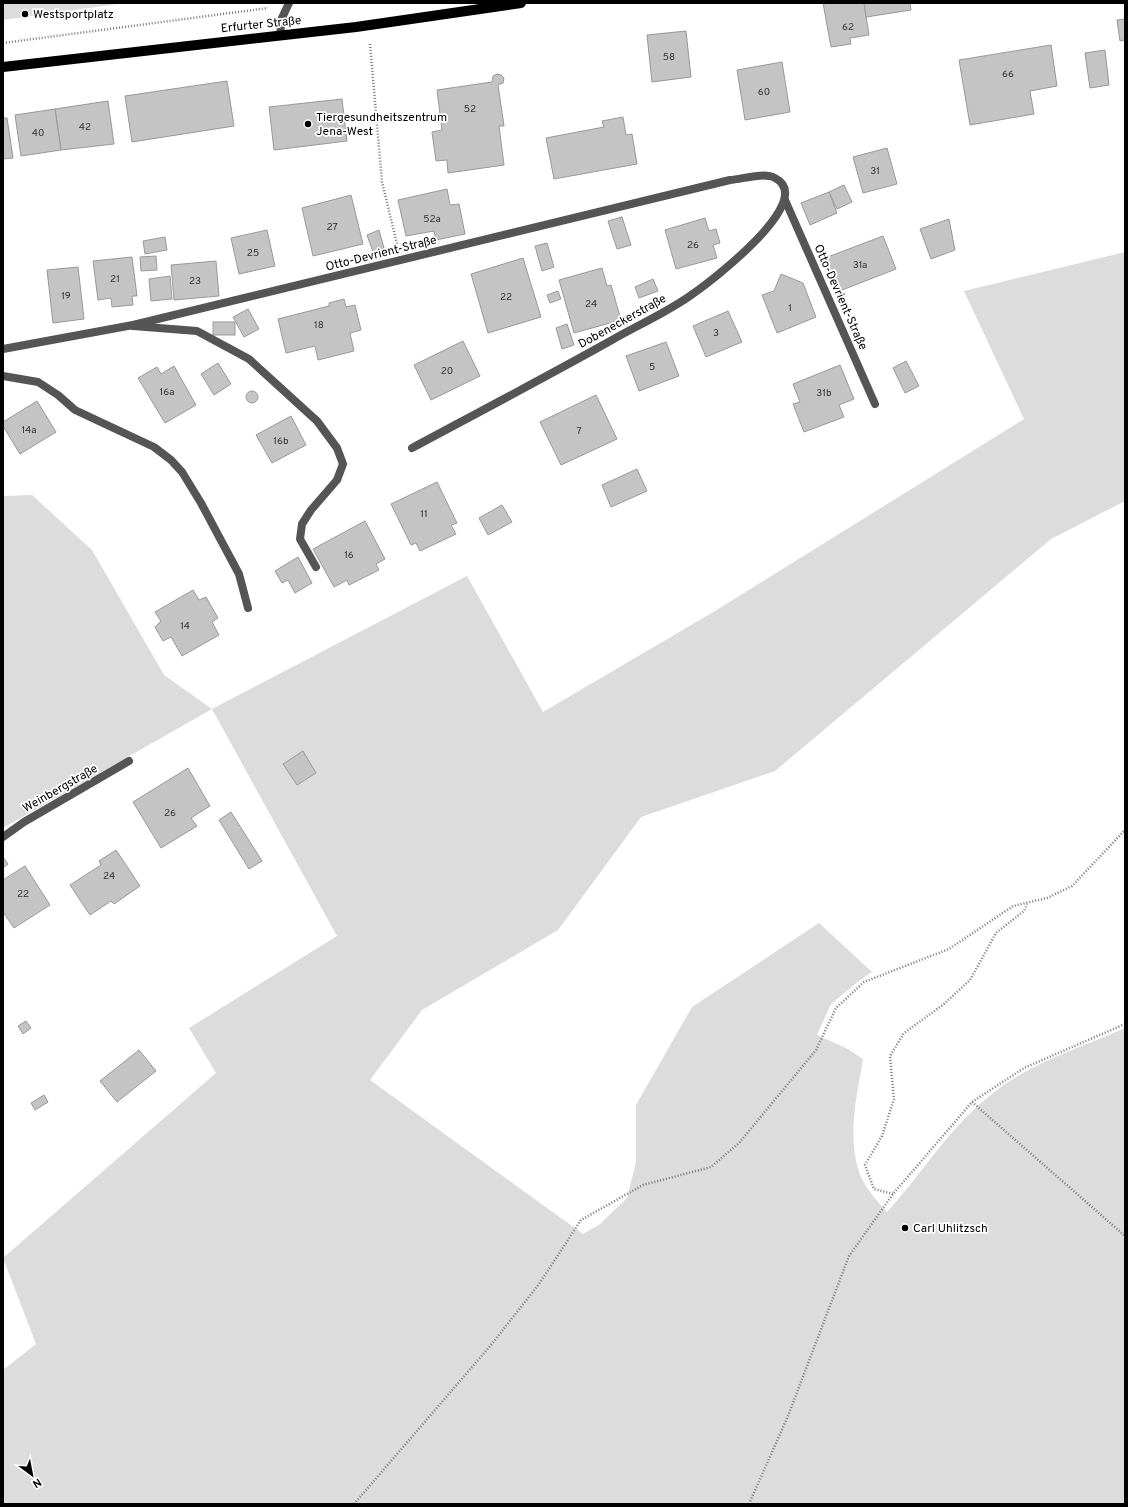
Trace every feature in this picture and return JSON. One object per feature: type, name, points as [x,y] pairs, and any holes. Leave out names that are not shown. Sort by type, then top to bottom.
[{"type":"main road","name":"Erfurter Straße","points":[[3,67],[368,25],[521,3]]},
{"type":"street","points":[[280,35],[282,18],[288,4]]},
{"type":"street","name":"Otto-Devrient-Straße","points":[[3,349],[132,325],[730,180],[764,176],[774,178],[782,183],[785,191],[785,200],[876,404]]},
{"type":"street","name":"Dobeneckerstraße","points":[[412,448],[565,366],[693,294],[734,262],[759,238],[773,220],[785,200]]},
{"type":"street","points":[[132,325],[197,331],[249,359],[317,422],[325,432],[337,448],[343,464],[337,480],[311,510],[302,524],[300,538],[316,567]]},
{"type":"street","points":[[3,376],[38,382],[58,395],[75,410],[154,447],[171,460],[182,472],[201,503],[239,574],[248,608]]},
{"type":"street","name":"Weinbergstraße","points":[[3,837],[24,822],[129,761]]},
{"type":"path","points":[[3,43],[288,4]]},
{"type":"path","points":[[368,25],[382,182],[401,260]]},
{"type":"path","points":[[354,1504],[496,1339],[539,1284],[581,1220],[643,1185],[711,1167],[739,1143],[816,1050],[836,1008],[864,982],[948,949],[1013,906],[1047,898],[1072,886],[1125,830]]},
{"type":"path","points":[[893,1194],[874,1189],[865,1165],[882,1136],[894,1099],[890,1056],[904,1034],[944,1004],[970,980],[996,933],[1024,912],[1027,903]]},
{"type":"path","points":[[750,1504],[788,1416],[849,1256],[893,1194],[972,1102],[1024,1068],[1125,1024]]},
{"type":"path","points":[[972,1102],[1125,1236]]},
{"type":"shaded area","name":"Westsportplatz","points":[[3,3],[125,3],[3,20]]},
{"type":"shaded area","points":[[1125,252],[1125,501],[1051,539],[775,771],[641,817],[558,930],[422,1010],[370,1080],[583,1234],[600,1224],[627,1198],[636,1162],[636,1105],[692,1007],[819,923],[872,972],[831,1004],[817,1035],[848,1049],[863,1059],[854,1115],[853,1129],[855,1158],[861,1178],[871,1194],[887,1212],[959,1125],[1002,1086],[1035,1066],[1125,1028],[1125,1504],[3,1504],[3,1370],[36,1344],[3,1258],[216,1073],[189,1028],[337,936],[212,709],[467,576],[543,712],[715,611],[1024,419],[964,291]]},
{"type":"shaded area","points":[[32,495],[92,550],[164,675],[212,709],[3,828],[3,496]]},
{"type":"building","points":[[823,3],[864,3],[869,35],[850,38],[851,44],[831,47]]},
{"type":"building","points":[[864,3],[910,3],[911,10],[866,17]]},
{"type":"building","points":[[1125,19],[1125,40],[1120,41],[1117,20]]},
{"type":"building","points":[[686,31],[691,77],[652,82],[647,35]]},
{"type":"building","points":[[1051,45],[1057,86],[1030,91],[1034,114],[970,125],[959,60]]},
{"type":"building","points":[[1105,50],[1109,85],[1090,88],[1085,53]]},
{"type":"building","points":[[782,62],[790,112],[745,120],[737,70]]},
{"type":"building","points":[[497,74],[504,78],[503,83],[498,85],[504,126],[499,126],[504,165],[448,173],[447,160],[436,161],[432,132],[442,130],[437,90],[492,82],[493,76]]},
{"type":"building","points":[[227,81],[234,126],[132,142],[125,96]]},
{"type":"building","name":"Tiergesundheitszentrum Jena-West","points":[[342,99],[347,141],[274,150],[269,107]]},
{"type":"building","points":[[108,101],[114,144],[61,150],[55,109]]},
{"type":"building","points":[[55,109],[61,150],[21,156],[15,115]]},
{"type":"building","points":[[623,117],[626,135],[632,134],[637,164],[554,179],[546,138],[604,127],[602,121]]},
{"type":"building","points":[[3,118],[7,118],[13,158],[3,159]]},
{"type":"building","points":[[887,148],[897,184],[863,193],[853,157]]},
{"type":"building","points":[[844,185],[852,202],[837,209],[829,192]]},
{"type":"building","points":[[447,189],[450,205],[459,204],[465,234],[436,240],[434,231],[406,236],[398,200]]},
{"type":"building","points":[[829,192],[837,213],[810,225],[801,203]]},
{"type":"building","points":[[351,195],[363,244],[313,256],[302,208]]},
{"type":"building","points":[[622,217],[631,245],[617,249],[608,221]]},
{"type":"building","points":[[705,218],[709,231],[716,229],[720,243],[713,245],[717,258],[676,269],[665,230]]},
{"type":"building","points":[[949,219],[955,250],[931,259],[920,229]]},
{"type":"building","points":[[267,230],[275,266],[239,274],[231,238]]},
{"type":"building","points":[[379,230],[384,248],[373,252],[367,235]]},
{"type":"building","points":[[883,236],[896,269],[837,292],[825,258]]},
{"type":"building","points":[[165,237],[167,250],[145,254],[143,241]]},
{"type":"building","points":[[547,243],[554,267],[542,271],[535,246]]},
{"type":"building","points":[[156,256],[157,270],[141,271],[140,257]]},
{"type":"building","points":[[132,257],[137,296],[132,296],[133,305],[112,307],[111,298],[98,300],[93,261]]},
{"type":"building","points":[[523,258],[541,317],[488,333],[471,274]]},
{"type":"building","points":[[216,261],[219,296],[174,300],[171,265]]},
{"type":"building","points":[[78,267],[84,319],[53,323],[47,270]]},
{"type":"building","points":[[602,268],[607,286],[611,285],[621,320],[574,333],[559,280]]},
{"type":"building","points":[[781,274],[803,283],[816,317],[777,333],[762,295],[774,291]]},
{"type":"building","points":[[170,276],[172,299],[151,301],[149,279]]},
{"type":"building","points":[[653,279],[658,291],[639,298],[635,287]]},
{"type":"building","points":[[558,291],[561,299],[550,303],[547,295]]},
{"type":"building","points":[[344,299],[346,307],[355,305],[361,330],[350,333],[354,351],[318,360],[315,346],[286,353],[278,319],[329,306],[329,303]]},
{"type":"building","points":[[248,309],[259,329],[244,337],[233,317]]},
{"type":"building","points":[[728,311],[742,342],[706,357],[693,326]]},
{"type":"building","points":[[213,322],[235,322],[235,335],[213,335]]},
{"type":"building","points":[[567,324],[574,345],[562,349],[556,328]]},
{"type":"building","points":[[463,341],[480,376],[431,400],[414,365]]},
{"type":"building","points":[[666,342],[679,376],[639,391],[626,356]]},
{"type":"building","points":[[906,361],[919,386],[905,393],[893,368]]},
{"type":"building","points":[[218,363],[231,384],[214,395],[201,374]]},
{"type":"building","points":[[840,365],[854,399],[839,405],[844,417],[804,432],[793,404],[800,402],[793,384]]},
{"type":"building","points":[[174,366],[196,405],[165,423],[138,378],[157,367],[161,374]]},
{"type":"building","points":[[254,391],[257,392],[257,402],[250,403],[247,402],[246,395],[247,392]]},
{"type":"building","points":[[596,395],[617,439],[561,465],[540,422]]},
{"type":"building","points":[[37,401],[56,432],[20,454],[3,426],[3,422]]},
{"type":"building","points":[[291,416],[306,445],[272,463],[256,435]]},
{"type":"building","points":[[637,469],[647,491],[611,507],[602,485]]},
{"type":"building","points":[[437,482],[457,523],[451,525],[456,534],[420,551],[416,543],[411,545],[391,504]]},
{"type":"building","points":[[502,505],[512,522],[488,535],[479,518]]},
{"type":"building","points":[[365,521],[385,559],[376,564],[379,570],[349,585],[347,580],[334,587],[313,549]]},
{"type":"building","points":[[298,557],[312,583],[295,593],[288,580],[282,583],[275,571]]},
{"type":"building","points":[[193,590],[199,600],[206,597],[218,618],[212,622],[219,635],[182,656],[171,637],[163,641],[155,627],[161,621],[155,612]]},
{"type":"building","points":[[303,751],[316,773],[297,785],[283,764]]},
{"type":"building","points":[[188,768],[210,806],[191,818],[197,826],[161,848],[133,802]]},
{"type":"building","points":[[231,812],[262,861],[249,869],[219,820]]},
{"type":"building","points":[[116,850],[140,886],[114,904],[111,901],[90,915],[70,885],[101,865],[99,861]]},
{"type":"building","points":[[3,857],[8,864],[3,868]]},
{"type":"building","points":[[25,866],[50,905],[14,928],[3,912],[3,880]]},
{"type":"building","points":[[26,1021],[31,1028],[23,1034],[18,1026]]},
{"type":"building","points":[[139,1050],[156,1071],[117,1102],[100,1081]]},
{"type":"building","points":[[44,1095],[48,1102],[35,1110],[31,1103]]},
{"type":"place","name":"Westsportplatz","points":[[25,14]]},
{"type":"place","name":"Tiergesundheitszentrum Jena-West","points":[[308,124]]},
{"type":"place","name":"Carl Uhlitzsch","points":[[905,1228]]}]
